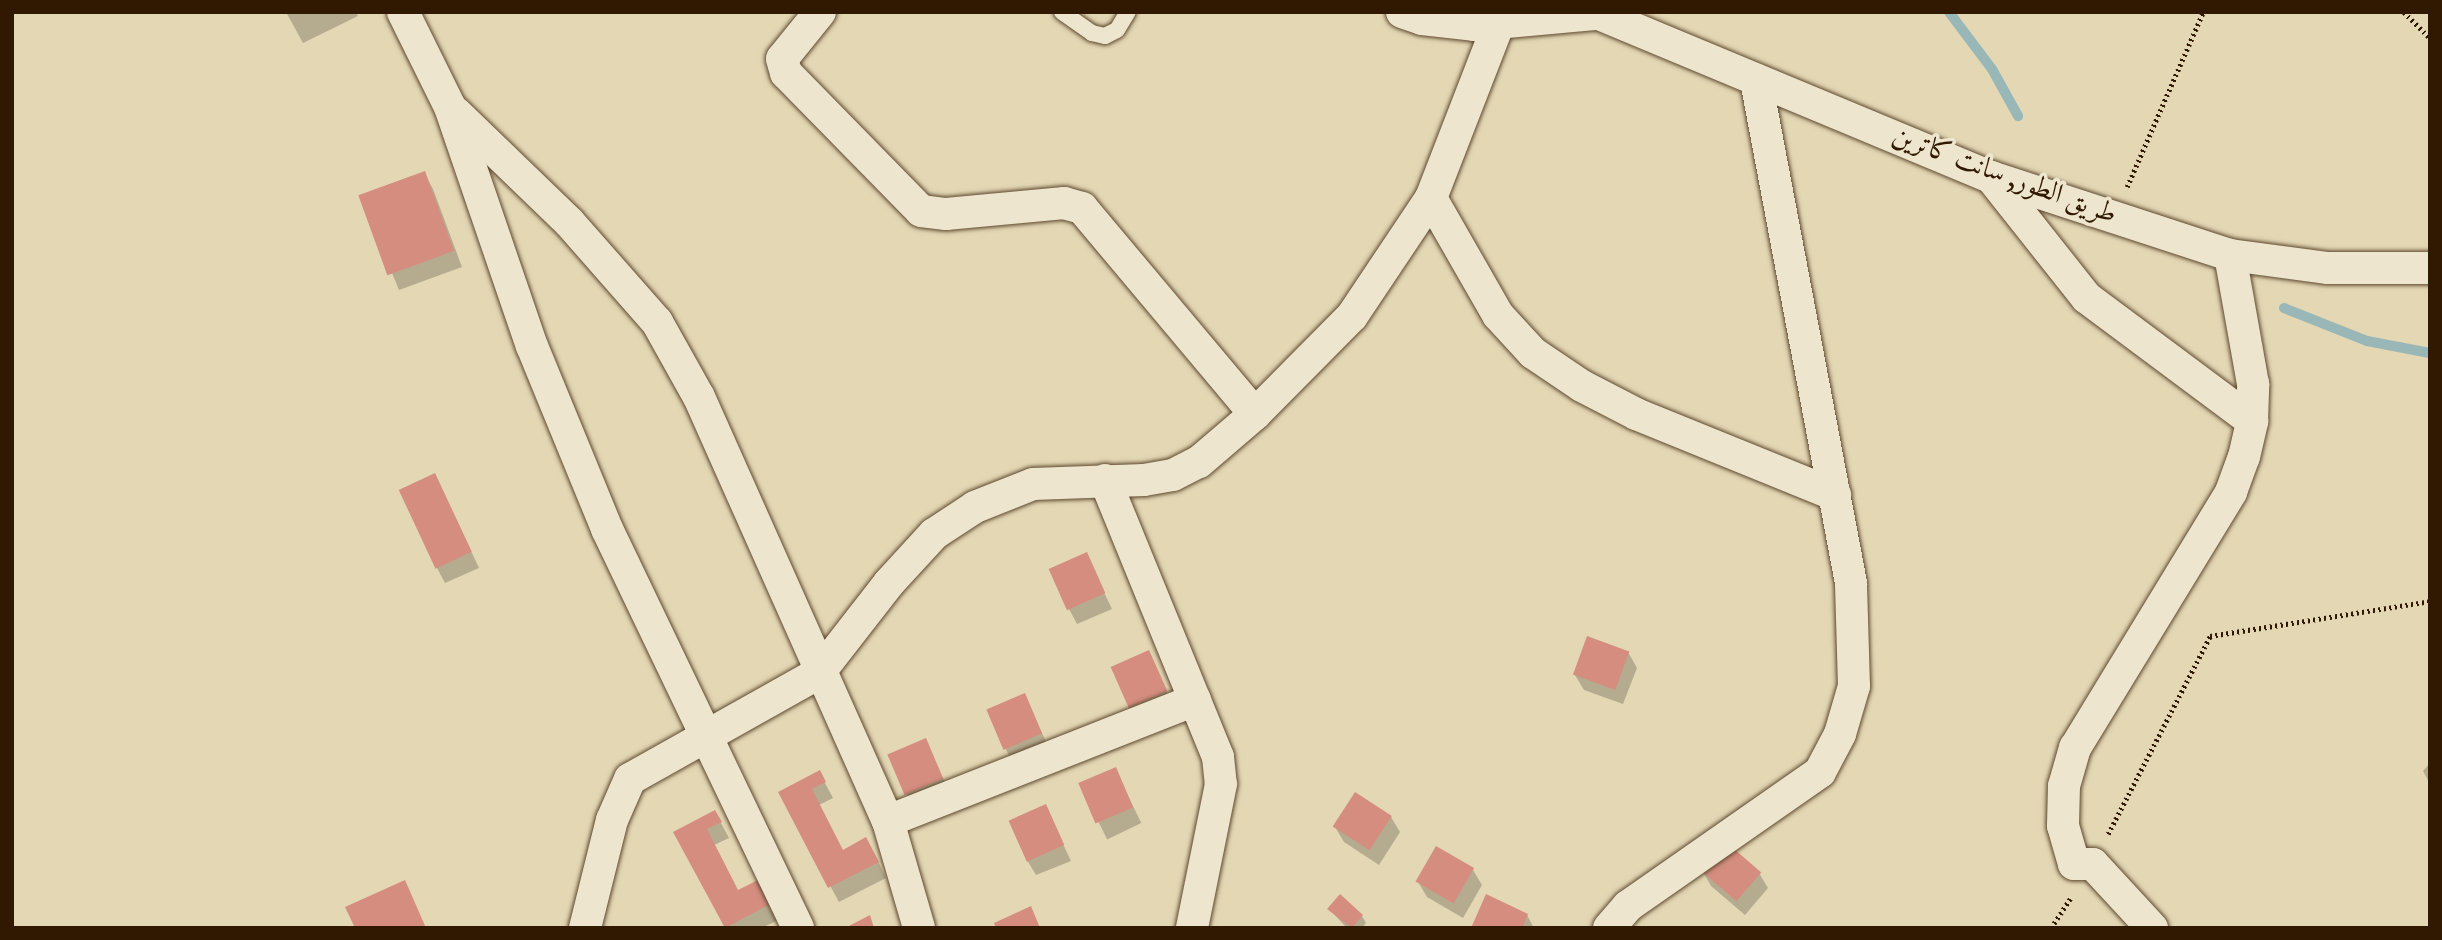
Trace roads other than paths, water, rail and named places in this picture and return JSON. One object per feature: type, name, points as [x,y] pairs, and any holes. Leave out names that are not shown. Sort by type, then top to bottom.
[{"type":"street","points":[[403,12],[450,107],[532,346],[607,529],[708,733],[798,928]]},
{"type":"street","points":[[820,12],[782,60],[786,73],[921,211],[946,214],[1063,203],[1082,208],[1255,414]]},
{"type":"street","name":"طريق الطور, سانت كاترين","points":[[1402,12],[1458,18],[1595,13],[1991,177],[2230,255],[2328,268],[2430,268]]},
{"type":"street","points":[[585,928],[612,820],[630,779],[708,733],[820,673],[889,583],[934,534],[975,507],[1033,484],[1144,480],[1173,475],[1199,463],[1255,414],[1352,316],[1431,198],[1499,18]]},
{"type":"street","points":[[1609,928],[1628,905],[1820,772],[1840,734],[1854,686],[1851,583],[1756,80]]},
{"type":"street","points":[[450,107],[569,222],[657,322],[699,397],[888,821],[919,928]]},
{"type":"street","points":[[1991,177],[2087,298],[2252,421]]},
{"type":"street","points":[[1431,198],[1498,314],[1533,354],[1582,386],[1636,414],[1835,495]]},
{"type":"street","points":[[2152,928],[2093,864],[2074,864],[2063,826],[2064,786],[2075,748],[2231,492],[2244,457],[2252,421],[2253,384],[2249,347],[2230,255]]},
{"type":"street","points":[[1105,480],[1218,757],[1221,784],[1192,928]]},
{"type":"street","points":[[888,821],[1195,700]]},
{"type":"lane","points":[[1062,12],[1091,33],[1105,36],[1117,30],[1128,12]]},
{"type":"waterway","points":[[1949,12],[1992,69],[2018,116]]},
{"type":"waterway","points":[[2284,308],[2367,341],[2430,353]]}]
